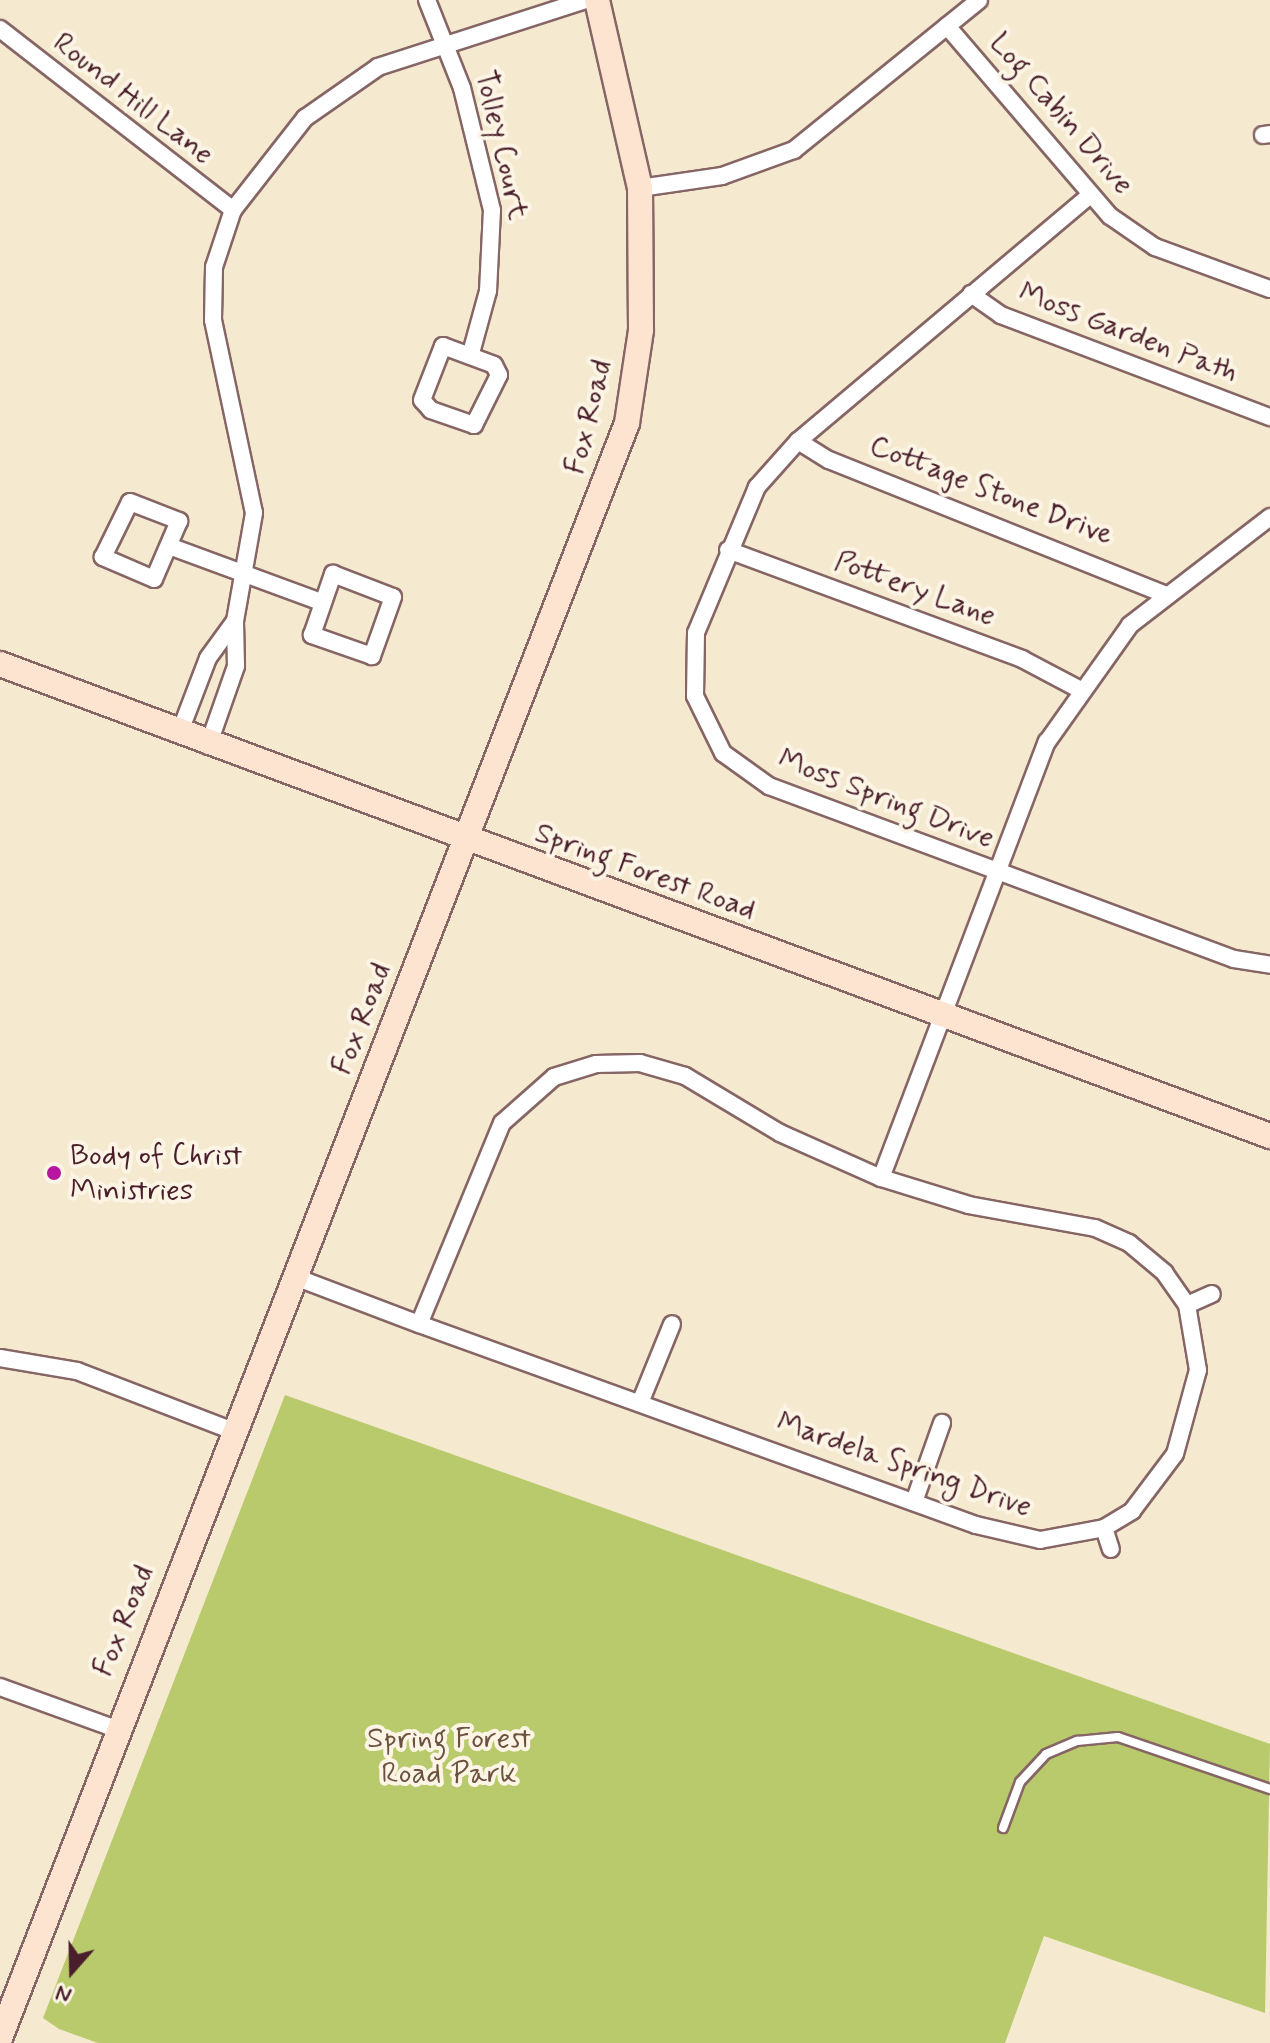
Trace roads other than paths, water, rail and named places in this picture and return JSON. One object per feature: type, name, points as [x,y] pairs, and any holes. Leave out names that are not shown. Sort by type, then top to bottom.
[{"type":"street","name":"Tolley Court","points":[[427,0],[446,42],[492,210],[488,291],[471,353]]},
{"type":"street","points":[[208,746],[236,666],[235,621],[246,575],[253,485],[213,320],[214,267],[233,210],[286,138],[327,98],[378,67],[446,42],[585,0]]},
{"type":"street","name":"Fox Road","points":[[0,2037],[116,1729],[298,1278],[627,423],[641,330],[640,188],[597,0]]},
{"type":"street","points":[[640,188],[722,176],[794,150],[979,0]]},
{"type":"street","name":"Log Cabin Drive","points":[[947,26],[1089,196],[1155,247],[1270,289]]},
{"type":"street","name":"Round Hill Lane","points":[[0,29],[233,210]]},
{"type":"street","name":"Moss Spring Drive","points":[[1089,196],[798,441],[757,487],[728,550],[692,657],[701,715],[723,753],[769,786],[1234,959],[1270,965]]},
{"type":"street","name":"Moss Garden Path","points":[[971,294],[1001,315],[1270,417]]},
{"type":"street","points":[[443,346],[471,353],[499,375],[474,425],[431,410],[422,400],[443,346]]},
{"type":"street","name":"Cottage Stone Drive","points":[[798,441],[829,460],[1120,570],[1164,594]]},
{"type":"street","points":[[130,502],[179,521],[169,546],[154,579],[103,557],[130,502]]},
{"type":"street","points":[[881,1178],[993,870],[1034,768],[1079,689],[1164,594],[1264,521],[1270,538]]},
{"type":"street","points":[[169,546],[321,602]]},
{"type":"street","name":"Pottery Lane","points":[[728,550],[1022,659],[1079,689]]},
{"type":"street","points":[[333,574],[393,597],[372,656],[312,635],[321,602],[333,574]]},
{"type":"street","points":[[179,734],[208,658],[235,621]]},
{"type":"street","name":"Spring Forest Road","points":[[0,664],[208,746],[1270,1136]]},
{"type":"street","points":[[419,1324],[502,1123],[538,1088],[576,1069],[619,1063],[665,1068],[809,1148],[881,1178],[958,1203],[1112,1234],[1165,1273],[1187,1305],[1198,1370],[1188,1420],[1160,1479],[1104,1528],[1111,1549]]},
{"type":"street","name":"Mardela Spring Drive","points":[[298,1278],[914,1502],[1040,1540],[1104,1528]]},
{"type":"street","points":[[1187,1305],[1212,1294]]},
{"type":"street","points":[[640,1403],[672,1324]]},
{"type":"street","points":[[0,1358],[77,1371],[236,1432]]},
{"type":"street","points":[[914,1502],[942,1423]]},
{"type":"street","points":[[0,1687],[116,1729]]},
{"type":"street","points":[[0,2037],[18,2043]]},
{"type":"lane","points":[[1003,1828],[1020,1782],[1046,1754],[1077,1741],[1118,1737],[1270,1789]]},
{"type":"place","name":"Body of Christ Ministries","points":[[54,1173]]},
{"type":"park label","name":"Spring Forest Road Park","points":[[449,1756]]}]
